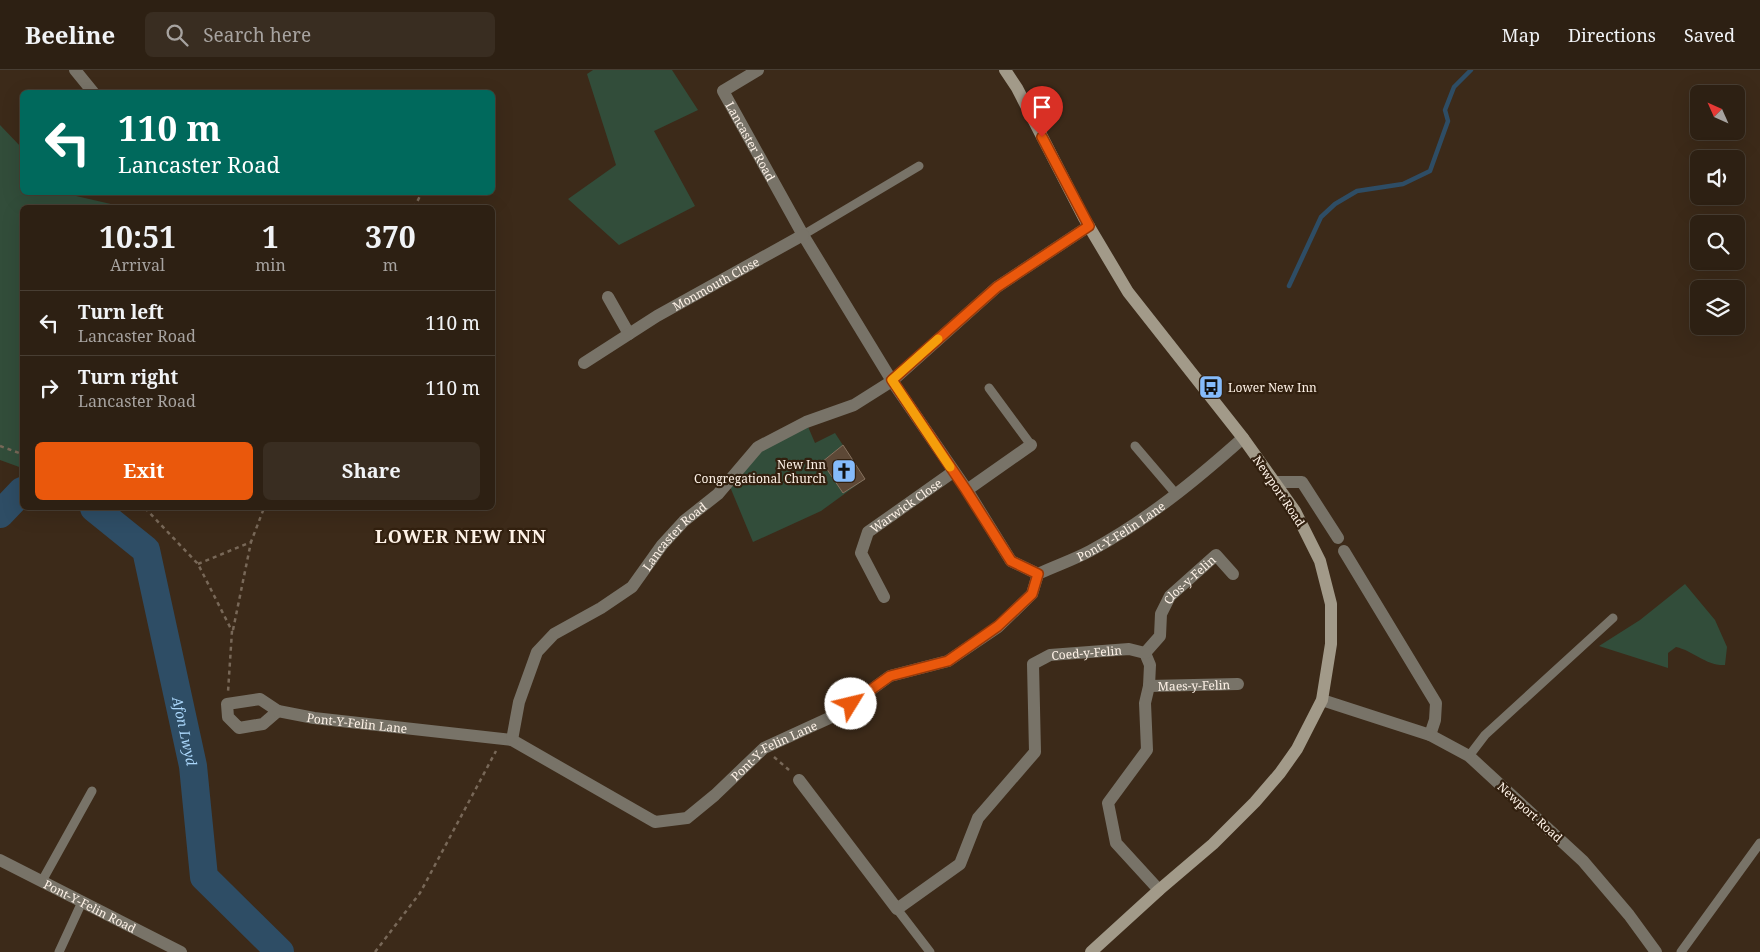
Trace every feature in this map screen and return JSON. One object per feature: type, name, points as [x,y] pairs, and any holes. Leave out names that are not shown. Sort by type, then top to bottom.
[{"type":"street","points":[[75,70],[91,90]]},
{"type":"street","name":"Lancaster Road","points":[[758,70],[723,92],[803,235],[892,380],[1011,561],[1038,574]]},
{"type":"street","name":"Newport Road","points":[[1005,70],[1089,226],[1128,292],[1243,438],[1296,511],[1320,561],[1331,604],[1331,644],[1322,700],[1430,734],[1469,756],[1583,861],[1656,952]]},
{"type":"street","name":"Lancaster Road","points":[[507,739],[537,652],[554,634],[601,608],[632,587],[662,545],[678,527],[718,494],[758,447],[806,422],[854,405],[892,380],[997,287],[1089,226]]},
{"type":"street","name":"Monmouth Close","points":[[584,363],[657,316],[803,235]]},
{"type":"street","points":[[608,297],[629,334]]},
{"type":"street","name":"Pont-Y-Felin Lane","points":[[227,704],[260,699],[278,711],[323,719],[507,739],[655,822],[687,818],[715,795],[764,748],[838,714],[890,676],[948,661],[998,626],[1032,594],[1038,574],[1090,551],[1160,506],[1243,438]]},
{"type":"street","points":[[966,490],[1031,444]]},
{"type":"street","name":"Warwick Close","points":[[884,597],[861,553],[868,532],[953,472]]},
{"type":"street","points":[[1276,482],[1302,482],[1338,538]]},
{"type":"street","points":[[1344,551],[1436,703],[1435,720],[1430,734]]},
{"type":"street","name":"Clos-y-Felin","points":[[1145,652],[1160,636],[1161,614],[1170,596],[1216,556],[1233,574]]},
{"type":"street","name":"Coed-y-Felin","points":[[897,909],[960,864],[978,818],[1035,752],[1033,664],[1050,655],[1129,649],[1145,652]]},
{"type":"street","points":[[1145,652],[1150,665],[1149,686],[1145,703],[1147,750],[1108,803],[1116,843],[1159,890]]},
{"type":"street","name":"Maes-y-Felin","points":[[1149,686],[1238,684]]},
{"type":"street","points":[[1091,952],[1213,844],[1255,802],[1280,773],[1297,749],[1322,700]]},
{"type":"street","points":[[227,704],[228,717],[239,728],[263,724],[278,711]]},
{"type":"street","points":[[799,780],[897,909]]},
{"type":"street","name":"Pont-Y-Felin Road","points":[[0,860],[181,952]]},
{"type":"lane","points":[[803,235],[920,166]]},
{"type":"lane","points":[[989,388],[1031,444]]},
{"type":"lane","points":[[1135,446],[1176,494]]},
{"type":"lane","points":[[1469,756],[1485,735],[1613,618]]},
{"type":"lane","points":[[42,881],[92,791]]},
{"type":"lane","points":[[1681,952],[1760,844]]},
{"type":"lane","points":[[59,952],[82,902]]},
{"type":"lane","points":[[897,909],[930,952]]},
{"type":"path","points":[[0,446],[20,453]]},
{"type":"path","points":[[147,510],[198,564],[232,631]]},
{"type":"path","points":[[227,704],[232,631],[251,542],[263,510]]},
{"type":"path","points":[[198,564],[251,542]]},
{"type":"path","points":[[375,952],[420,893],[507,739]]},
{"type":"path","points":[[764,748],[799,780]]},
{"type":"green space","points":[[593,70],[672,70],[698,110],[654,131],[695,206],[619,245],[568,199],[616,165],[587,74]]},
{"type":"green space","points":[[0,125],[20,146],[20,195],[72,195],[115,205],[20,205],[20,467],[0,460]]},
{"type":"green space","points":[[806,422],[815,443],[835,433],[865,479],[821,511],[753,542],[728,482],[758,447]]},
{"type":"green space","points":[[1685,584],[1715,620],[1727,647],[1725,665],[1706,661],[1676,647],[1668,653],[1668,668],[1599,646],[1640,620]]},
{"type":"building","name":"New Inn Congregational Church","points":[[843,445],[865,479],[843,493],[822,462]]},
{"type":"waterway","points":[[1289,286],[1321,217],[1335,204],[1357,191],[1403,184],[1430,171],[1448,121],[1445,110],[1454,87],[1471,70]]},
{"type":"waterway","name":"Afon Lwyd","points":[[0,514],[20,493]]},
{"type":"waterway","name":"Afon Lwyd","points":[[96,510],[146,550],[193,766],[204,877],[280,952]]},
{"type":"slow traffic","points":[[938,339],[892,380],[950,467]]},
{"type":"place","name":"Lower New Inn","points":[[1211,387]]},
{"type":"place","name":"New Inn Congregational Church","points":[[844,471]]},
{"type":"district","name":"LOWER NEW INN","points":[[461,536]]},
{"type":"route","points":[[851,704],[890,676],[948,661],[998,626],[1032,594],[1038,574],[1011,561],[892,380],[997,287],[1089,226],[1042,137]]}]
